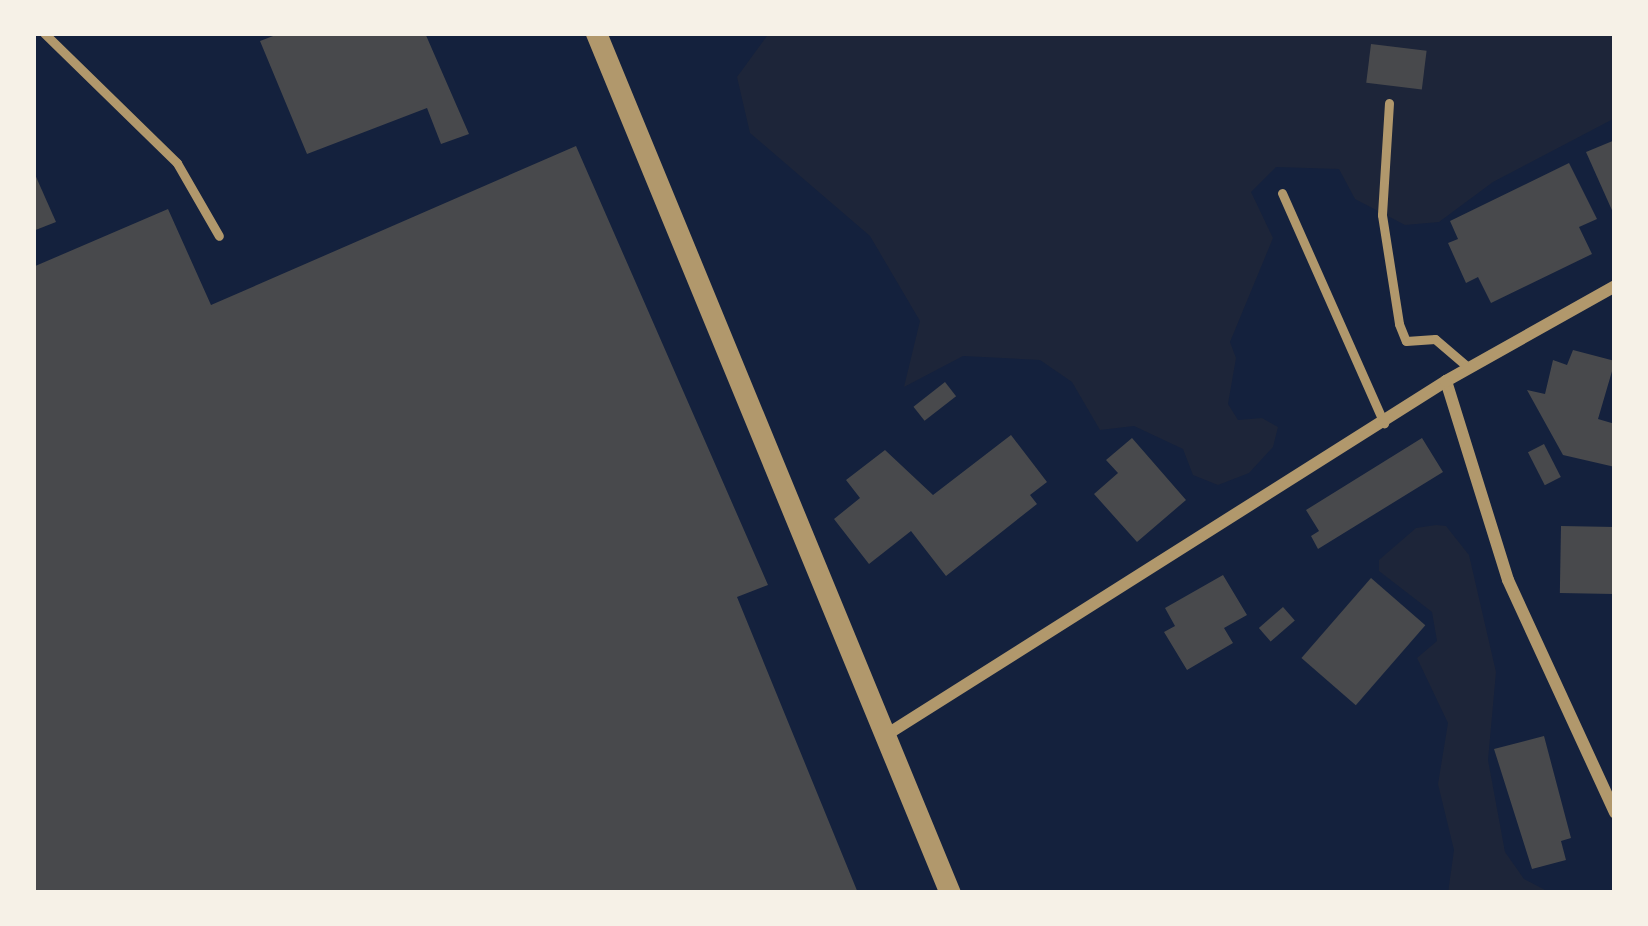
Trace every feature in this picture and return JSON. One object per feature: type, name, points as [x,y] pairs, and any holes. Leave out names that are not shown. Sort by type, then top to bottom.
[{"type":"street","points":[[596,33],[950,893]]},
{"type":"street","points":[[886,735],[1446,381],[1615,286]]},
{"type":"street","points":[[1446,381],[1508,580],[1615,813]]},
{"type":"lane","points":[[44,33],[177,163],[219,236]]},
{"type":"lane","points":[[1389,103],[1382,215],[1399,324],[1406,341],[1435,339],[1469,368]]},
{"type":"lane","points":[[1282,194],[1384,423]]},
{"type":"shaded area","points":[[769,33],[1615,33],[1615,118],[1493,182],[1439,222],[1405,225],[1355,199],[1339,169],[1276,167],[1251,192],[1273,238],[1230,342],[1236,358],[1228,404],[1238,420],[1262,418],[1278,427],[1273,447],[1249,473],[1218,485],[1193,475],[1183,449],[1134,426],[1100,430],[1072,382],[1040,360],[963,356],[904,387],[920,321],[870,236],[750,133],[737,77]]},
{"type":"shaded area","points":[[1446,526],[1469,555],[1496,672],[1488,760],[1505,852],[1524,879],[1551,893],[1448,893],[1454,850],[1438,784],[1448,723],[1417,658],[1437,641],[1432,612],[1379,571],[1379,560],[1416,528]]},
{"type":"building","points":[[281,33],[425,33],[469,134],[441,144],[427,108],[307,154],[260,41]]},
{"type":"building","points":[[1371,44],[1427,51],[1422,90],[1366,83]]},
{"type":"building","points":[[1615,140],[1615,217],[1586,152]]},
{"type":"building","points":[[576,146],[768,585],[737,597],[858,893],[33,893],[33,267],[168,209],[211,305]]},
{"type":"building","points":[[1569,163],[1597,219],[1579,227],[1592,254],[1491,303],[1478,277],[1466,283],[1448,243],[1458,239],[1450,221]]},
{"type":"building","points":[[33,170],[56,222],[33,231]]},
{"type":"building","points":[[1573,350],[1615,361],[1598,419],[1615,424],[1615,467],[1563,455],[1527,390],[1545,394],[1553,360],[1567,365]]},
{"type":"building","points":[[945,382],[956,396],[925,421],[913,407]]},
{"type":"building","points":[[1011,435],[1047,482],[1030,495],[1037,504],[946,576],[911,531],[869,564],[834,519],[860,498],[846,480],[885,450],[933,495]]},
{"type":"building","points":[[1132,438],[1186,500],[1137,542],[1094,494],[1118,473],[1106,460]]},
{"type":"building","points":[[1422,438],[1443,472],[1318,549],[1311,536],[1319,531],[1306,510]]},
{"type":"building","points":[[1544,444],[1561,477],[1545,485],[1528,452]]},
{"type":"building","points":[[1561,526],[1615,527],[1614,594],[1560,593]]},
{"type":"building","points":[[1223,575],[1247,615],[1224,628],[1233,643],[1187,670],[1164,632],[1175,626],[1165,608]]},
{"type":"building","points":[[1371,578],[1425,625],[1356,705],[1301,658]]},
{"type":"building","points":[[1283,607],[1295,621],[1271,642],[1259,628]]},
{"type":"building","points":[[1544,736],[1571,838],[1561,841],[1566,860],[1532,869],[1494,749]]}]
